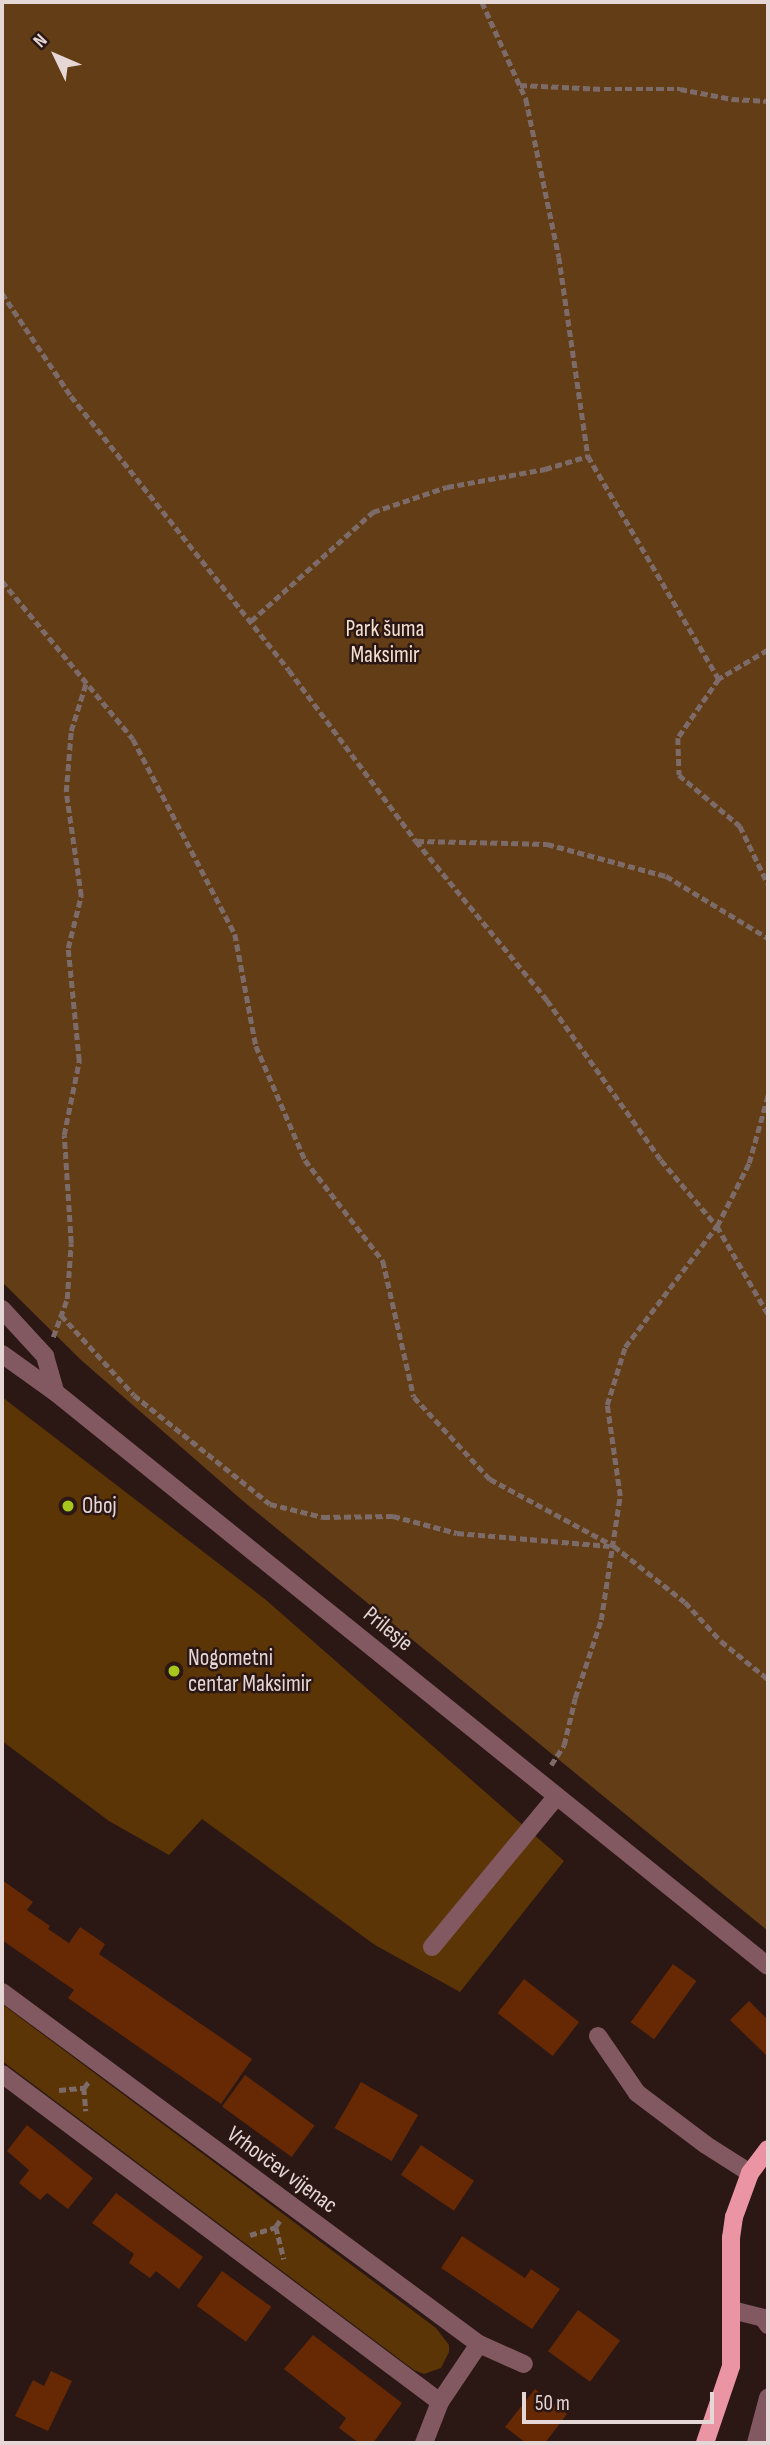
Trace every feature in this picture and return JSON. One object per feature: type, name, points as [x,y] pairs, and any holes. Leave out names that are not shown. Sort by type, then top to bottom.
[{"type":"main road","points":[[705,2443],[730,2366],[731,2238],[740,2196],[750,2173],[768,2149]]},
{"type":"street","points":[[2,1309],[45,1356],[55,1392]]},
{"type":"street","points":[[2,1354],[55,1392]]},
{"type":"street","name":"Prilesje","points":[[55,1392],[768,1966]]},
{"type":"street","points":[[432,1947],[556,1797]]},
{"type":"street","name":"Vrhovčev vijenac","points":[[2,1992],[479,2344],[524,2364]]},
{"type":"street","points":[[598,2036],[637,2093],[750,2173]]},
{"type":"street","points":[[2,2074],[440,2402]]},
{"type":"street","points":[[732,2311],[763,2318],[768,2325]]},
{"type":"street","points":[[424,2443],[440,2402],[479,2344]]},
{"type":"street","points":[[756,2443],[768,2398]]},
{"type":"path","points":[[482,2],[526,99],[559,257],[589,456],[719,679]]},
{"type":"path","points":[[520,85],[680,89],[732,99],[768,101]]},
{"type":"path","points":[[2,293],[71,396],[251,621],[416,841],[547,1000],[661,1160],[717,1226],[768,1314]]},
{"type":"path","points":[[251,621],[373,512],[447,487],[545,469],[589,456]]},
{"type":"path","points":[[2,581],[133,739],[235,933],[256,1046],[305,1160],[383,1261],[414,1397],[490,1479],[614,1546],[685,1602],[721,1641],[768,1679]]},
{"type":"path","points":[[768,650],[719,679],[678,738],[679,775],[740,826],[768,884]]},
{"type":"path","points":[[51,1342],[67,1299],[71,1243],[64,1135],[79,1061],[68,948],[81,896],[66,792],[71,731],[86,682]]},
{"type":"path","points":[[416,841],[547,844],[666,876],[768,938]]},
{"type":"path","points":[[549,1768],[564,1745],[575,1698],[601,1620],[620,1496],[607,1405],[625,1347],[717,1226],[749,1163],[768,1095]]},
{"type":"path","points":[[61,1315],[134,1395],[270,1504],[323,1517],[393,1516],[457,1533],[614,1546]]},
{"type":"path","points":[[27,2092],[84,2088],[99,2066]]},
{"type":"path","points":[[291,2207],[276,2227],[292,2291]]},
{"type":"shaded area","name":"Nogometni centar Maksimir","points":[[2,1397],[266,1600],[564,1861],[460,1992],[375,1945],[202,1819],[169,1855],[109,1821],[2,1741]]},
{"type":"shaded area","points":[[2,2004],[436,2328],[449,2345],[449,2352],[441,2368],[424,2374],[414,2370],[2,2061]]},
{"type":"green space","name":"Park šuma Maksimir","points":[[2,2],[768,2],[768,1931],[243,1501],[81,1360],[2,1282]]},
{"type":"building","points":[[2,1880],[33,1902],[27,1910],[50,1926],[48,1929],[69,1943],[80,1927],[105,1944],[99,1954],[252,2059],[221,2104],[68,1998],[74,1990],[2,1940]]},
{"type":"building","points":[[673,1964],[696,1981],[654,2039],[631,2022]]},
{"type":"building","points":[[524,1979],[579,2022],[553,2056],[498,2013]]},
{"type":"building","points":[[749,2001],[768,2020],[768,2057],[730,2020]]},
{"type":"building","points":[[245,2075],[315,2126],[292,2157],[222,2107]]},
{"type":"building","points":[[361,2082],[418,2115],[392,2161],[334,2128]]},
{"type":"building","points":[[27,2125],[93,2178],[68,2209],[47,2193],[40,2200],[19,2183],[29,2170],[7,2151]]},
{"type":"building","points":[[421,2145],[474,2181],[454,2211],[401,2175]]},
{"type":"building","points":[[116,2193],[203,2257],[179,2289],[156,2271],[150,2278],[129,2263],[134,2254],[92,2223]]},
{"type":"building","points":[[462,2236],[525,2278],[531,2269],[560,2289],[532,2329],[441,2268]]},
{"type":"building","points":[[222,2271],[271,2307],[246,2342],[197,2306]]},
{"type":"building","points":[[578,2310],[620,2341],[590,2382],[548,2351]]},
{"type":"building","points":[[313,2335],[402,2403],[373,2443],[359,2443],[339,2428],[346,2418],[284,2369]]},
{"type":"building","points":[[51,2371],[72,2381],[48,2431],[15,2416],[33,2380],[44,2386]]},
{"type":"building","points":[[535,2389],[567,2414],[545,2443],[526,2443],[505,2427]]},
{"type":"place","name":"Oboj","points":[[68,1506]]},
{"type":"place","name":"Nogometni centar Maksimir","points":[[174,1671]]}]
